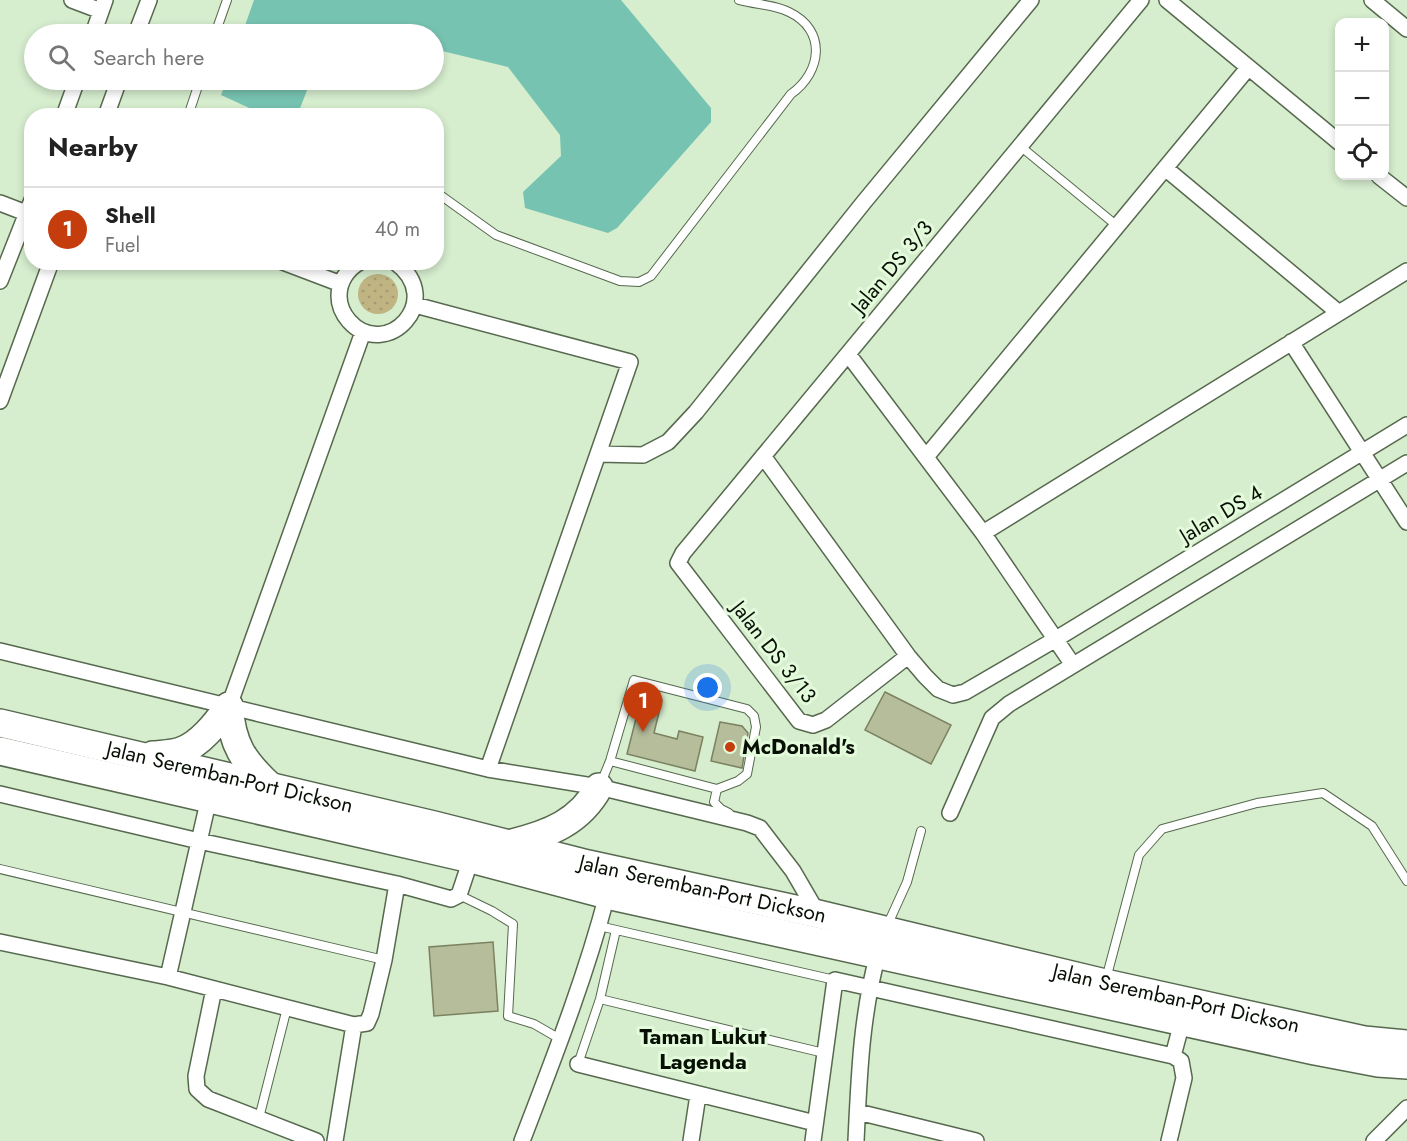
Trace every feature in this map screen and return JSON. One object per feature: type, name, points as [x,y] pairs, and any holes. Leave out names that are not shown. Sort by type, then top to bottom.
[{"type":"highway","points":[[143,757],[181,752],[208,731],[229,706]]},
{"type":"highway","points":[[229,706],[233,737],[241,755],[271,787]]},
{"type":"highway","name":"Jalan Seremban-Port Dickson","points":[[0,723],[588,864],[818,914],[883,936],[1182,1022],[1378,1063],[1407,1065]]},
{"type":"highway","name":"Jalan Seremban-Port Dickson","points":[[0,751],[471,859],[607,895],[883,936],[1364,1040],[1407,1044]]},
{"type":"highway","points":[[181,766],[196,779],[209,798],[225,783],[239,779]]},
{"type":"highway","points":[[508,844],[547,834],[590,803],[599,787]]},
{"type":"highway","points":[[588,864],[607,895]]},
{"type":"highway","points":[[607,895],[617,880],[629,873]]},
{"type":"street","points":[[72,0],[103,6],[97,24]]},
{"type":"street","points":[[140,24],[149,0]]},
{"type":"street","points":[[598,454],[643,455],[668,442],[696,412],[864,202],[1031,0]]},
{"type":"street","name":"Jalan DS 3/3","points":[[678,563],[683,553],[1141,0]]},
{"type":"street","points":[[1167,0],[1335,139]]},
{"type":"street","points":[[1372,0],[1407,29]]},
{"type":"street","points":[[926,457],[1248,68]]},
{"type":"street","points":[[67,108],[73,90]]},
{"type":"street","points":[[109,108],[115,90]]},
{"type":"street","points":[[1165,168],[1339,313]]},
{"type":"street","points":[[1384,180],[1407,198]]},
{"type":"street","points":[[0,203],[24,205]]},
{"type":"street","points":[[0,281],[24,219]]},
{"type":"street","points":[[0,401],[48,270]]},
{"type":"street","points":[[304,270],[340,284]]},
{"type":"street","points":[[351,270],[340,284],[340,307],[353,326],[363,332],[376,334],[395,330],[409,317],[415,305],[412,280],[405,270]]},
{"type":"street","points":[[983,533],[1407,271]]},
{"type":"street","points":[[415,305],[630,362],[488,769]]},
{"type":"street","points":[[229,706],[363,332]]},
{"type":"street","points":[[1291,342],[1407,522]]},
{"type":"street","points":[[848,354],[983,533],[1073,665]]},
{"type":"street","name":"Jalan DS 4","points":[[908,656],[938,689],[953,695],[965,692],[1407,425]]},
{"type":"street","points":[[763,456],[908,656]]},
{"type":"street","points":[[950,813],[992,718],[1009,704],[1407,463]]},
{"type":"street","name":"Jalan DS 3/13","points":[[678,563],[799,721],[813,725],[826,720],[908,656]]},
{"type":"street","points":[[0,651],[488,769],[599,787],[747,823],[760,828],[793,871],[818,914]]},
{"type":"street","points":[[0,794],[199,841],[397,884],[451,899],[459,895],[471,859]]},
{"type":"street","points":[[168,977],[209,798]]},
{"type":"street","points":[[0,942],[168,977],[354,1025],[367,1023],[371,1014],[384,960],[397,884]]},
{"type":"street","points":[[522,1141],[560,1039],[599,926],[607,895]]},
{"type":"street","points":[[856,1141],[860,1060],[869,986],[883,936]]},
{"type":"street","points":[[813,1141],[835,980],[1173,1056],[1181,1061],[1184,1078],[1169,1141]]},
{"type":"street","points":[[214,989],[196,1076],[197,1089],[208,1099],[316,1141]]},
{"type":"street","points":[[1173,1056],[1182,1022]]},
{"type":"street","points":[[335,1141],[354,1025]]},
{"type":"street","points":[[578,1064],[815,1124]]},
{"type":"street","points":[[691,1141],[698,1095]]},
{"type":"street","points":[[1374,1141],[1407,1108]]},
{"type":"street","points":[[858,1112],[976,1141]]},
{"type":"lane","points":[[219,24],[227,0]]},
{"type":"lane","points":[[444,198],[496,235],[620,280],[639,282],[651,276],[791,94],[804,85],[813,68],[816,48],[807,25],[791,12],[739,0]]},
{"type":"lane","points":[[191,108],[197,90]]},
{"type":"lane","points":[[1020,146],[1116,225]]},
{"type":"lane","points":[[599,787],[610,761],[634,680],[747,709],[754,716],[756,727],[747,774],[738,782],[717,789],[610,761]]},
{"type":"lane","points":[[717,789],[714,802],[721,809],[747,823]]},
{"type":"lane","points":[[1105,983],[1139,855],[1162,829],[1257,803],[1323,793],[1372,826],[1407,881]]},
{"type":"lane","points":[[883,936],[907,882],[921,831]]},
{"type":"lane","points":[[0,869],[384,960]]},
{"type":"lane","points":[[459,895],[513,924],[508,1016],[534,1024],[560,1039]]},
{"type":"lane","points":[[599,926],[835,980]]},
{"type":"lane","points":[[578,1064],[600,999],[616,930]]},
{"type":"lane","points":[[600,999],[824,1053]]},
{"type":"lane","points":[[259,1118],[287,1008]]},
{"type":"shaded area","points":[[378,274],[392,280],[398,294],[392,308],[378,314],[364,308],[358,294],[364,280]]},
{"type":"water","points":[[254,0],[621,0],[711,108],[711,122],[617,228],[608,233],[525,208],[523,192],[561,156],[560,135],[508,67],[444,51],[444,24],[246,24]]},
{"type":"water","points":[[223,90],[307,90],[300,108],[250,108],[221,95]]},
{"type":"building","points":[[885,692],[951,725],[931,764],[865,730]]},
{"type":"building","points":[[642,695],[662,700],[654,733],[677,739],[679,731],[703,737],[695,771],[627,754]]},
{"type":"building","name":"McDonald's","points":[[720,722],[742,726],[748,733],[742,768],[711,761]]},
{"type":"building","points":[[493,942],[498,1011],[434,1016],[429,947]]},
{"type":"place","name":"Shell","points":[[643,732]]},
{"type":"place","name":"McDonald's","points":[[730,747]]},
{"type":"district","name":"Taman Lukut Lagenda","points":[[703,1048]]}]
